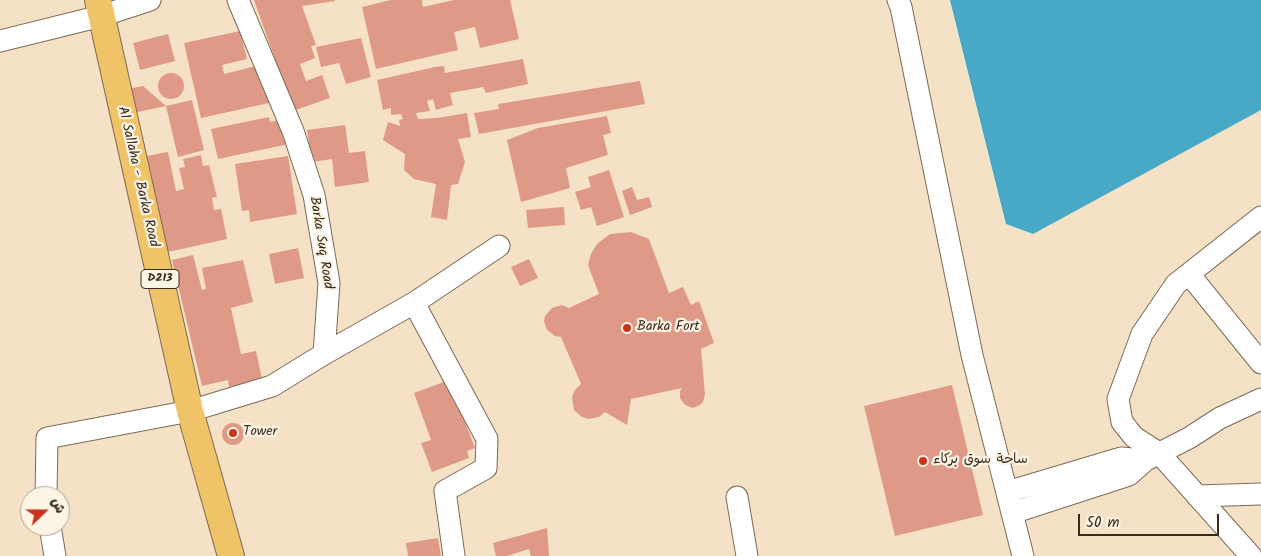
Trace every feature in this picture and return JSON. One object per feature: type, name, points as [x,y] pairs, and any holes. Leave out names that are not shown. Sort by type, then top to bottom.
[{"type":"main road","name":"Al Sallaha - Barka Road","points":[[99,8],[190,411],[231,556]]},
{"type":"street","points":[[0,41],[99,8],[150,0]]},
{"type":"street","name":"Barka Suq Road","points":[[238,0],[294,131],[314,196],[329,283],[324,354]]},
{"type":"street","points":[[898,0],[901,7],[972,355],[1022,556]]},
{"type":"street","points":[[1251,556],[1198,496],[1152,457],[1134,437],[1122,422],[1118,398],[1142,334],[1176,284],[1261,217]]},
{"type":"street","points":[[46,486],[48,438],[190,411],[272,386],[414,303],[499,246]]},
{"type":"street","points":[[1189,274],[1261,363]]},
{"type":"street","points":[[414,303],[487,440],[486,468],[445,491],[454,556]]},
{"type":"street","points":[[1012,514],[1129,476],[1152,457],[1190,438],[1220,418],[1261,399]]},
{"type":"street","points":[[1007,492],[1121,458],[1152,457]]},
{"type":"street","points":[[1198,496],[1261,494]]},
{"type":"street","points":[[737,497],[747,556]]},
{"type":"street","points":[[52,536],[55,556]]},
{"type":"water","points":[[950,0],[1261,0],[1261,110],[1033,234],[1006,224]]},
{"type":"building","points":[[254,0],[335,0],[302,6],[316,45],[311,46],[315,58],[300,64],[306,81],[322,75],[330,98],[293,111],[269,61],[275,59]]},
{"type":"building","points":[[391,0],[422,0],[423,7],[454,0],[510,0],[519,39],[480,48],[475,27],[454,32],[458,50],[376,69],[362,7]]},
{"type":"building","points":[[240,31],[247,59],[222,65],[224,74],[260,65],[269,103],[201,118],[184,43]]},
{"type":"building","points":[[168,34],[175,61],[140,70],[133,43]]},
{"type":"building","points":[[361,38],[371,77],[346,84],[339,63],[321,67],[316,47]]},
{"type":"building","points":[[523,59],[528,84],[486,93],[483,87],[450,93],[453,105],[436,110],[433,99],[427,101],[430,111],[416,113],[418,119],[467,113],[471,137],[458,139],[465,162],[458,184],[451,185],[447,220],[431,217],[436,184],[414,179],[404,170],[405,154],[383,140],[388,122],[400,126],[399,120],[403,119],[401,114],[391,115],[391,108],[383,110],[377,80],[435,67],[444,66],[445,73]]},
{"type":"building","points":[[171,73],[180,77],[184,86],[180,95],[171,99],[162,95],[158,86],[162,77]]},
{"type":"building","points":[[640,81],[645,104],[479,134],[474,113],[499,109],[498,104]]},
{"type":"building","points":[[143,86],[166,106],[133,113],[127,89]]},
{"type":"building","points":[[192,100],[204,150],[178,157],[166,106]]},
{"type":"building","points":[[607,116],[611,133],[603,135],[608,155],[566,168],[570,188],[521,202],[507,140],[538,128]]},
{"type":"building","points":[[269,117],[270,122],[284,119],[289,144],[218,159],[211,129]]},
{"type":"building","points":[[345,125],[349,153],[365,151],[369,182],[335,187],[332,159],[312,162],[307,130]]},
{"type":"building","points":[[168,152],[176,191],[184,189],[179,168],[185,167],[183,159],[201,155],[203,166],[209,165],[217,197],[212,198],[214,210],[221,209],[227,239],[168,252],[147,156]]},
{"type":"building","points":[[288,156],[297,214],[250,222],[249,210],[242,211],[235,164]]},
{"type":"building","points":[[609,170],[624,217],[597,226],[591,207],[581,210],[575,192],[591,187],[588,177]]},
{"type":"building","points":[[632,187],[637,200],[649,197],[652,207],[630,215],[622,191]]},
{"type":"building","points":[[564,207],[565,225],[528,228],[526,210]]},
{"type":"building","name":"Barka Fort","points":[[631,232],[649,239],[669,293],[683,287],[691,305],[699,301],[714,343],[701,349],[705,394],[700,405],[693,408],[685,405],[680,398],[682,388],[631,399],[627,425],[605,412],[599,417],[589,419],[582,417],[574,410],[573,394],[581,384],[561,337],[555,336],[547,330],[544,321],[545,316],[552,308],[562,305],[569,308],[599,294],[588,265],[591,254],[597,244],[610,234]]},
{"type":"building","points":[[298,248],[304,278],[275,284],[269,254]]},
{"type":"building","points":[[193,255],[202,290],[206,289],[202,268],[243,260],[253,302],[231,308],[241,354],[256,351],[262,379],[229,387],[228,380],[202,386],[172,260]]},
{"type":"building","points":[[529,259],[538,278],[520,286],[511,267]]},
{"type":"building","points":[[449,380],[475,448],[467,451],[469,458],[432,472],[421,443],[431,440],[414,393]]},
{"type":"building","name":"ساحة سوق بركاء","points":[[952,385],[983,515],[895,536],[864,406]]},
{"type":"building","name":"Tower","points":[[233,423],[243,430],[244,434],[237,444],[233,445],[223,438],[222,434],[229,424]]},
{"type":"building","points":[[547,528],[549,556],[531,556],[529,549],[507,556],[496,556],[493,543]]},
{"type":"building","points":[[438,538],[441,556],[408,556],[406,543]]},
{"type":"place","name":"Barka Fort","points":[[627,328]]},
{"type":"place","name":"Tower","points":[[233,433]]},
{"type":"place","name":"ساحة سوق بركاء","points":[[923,461]]}]
